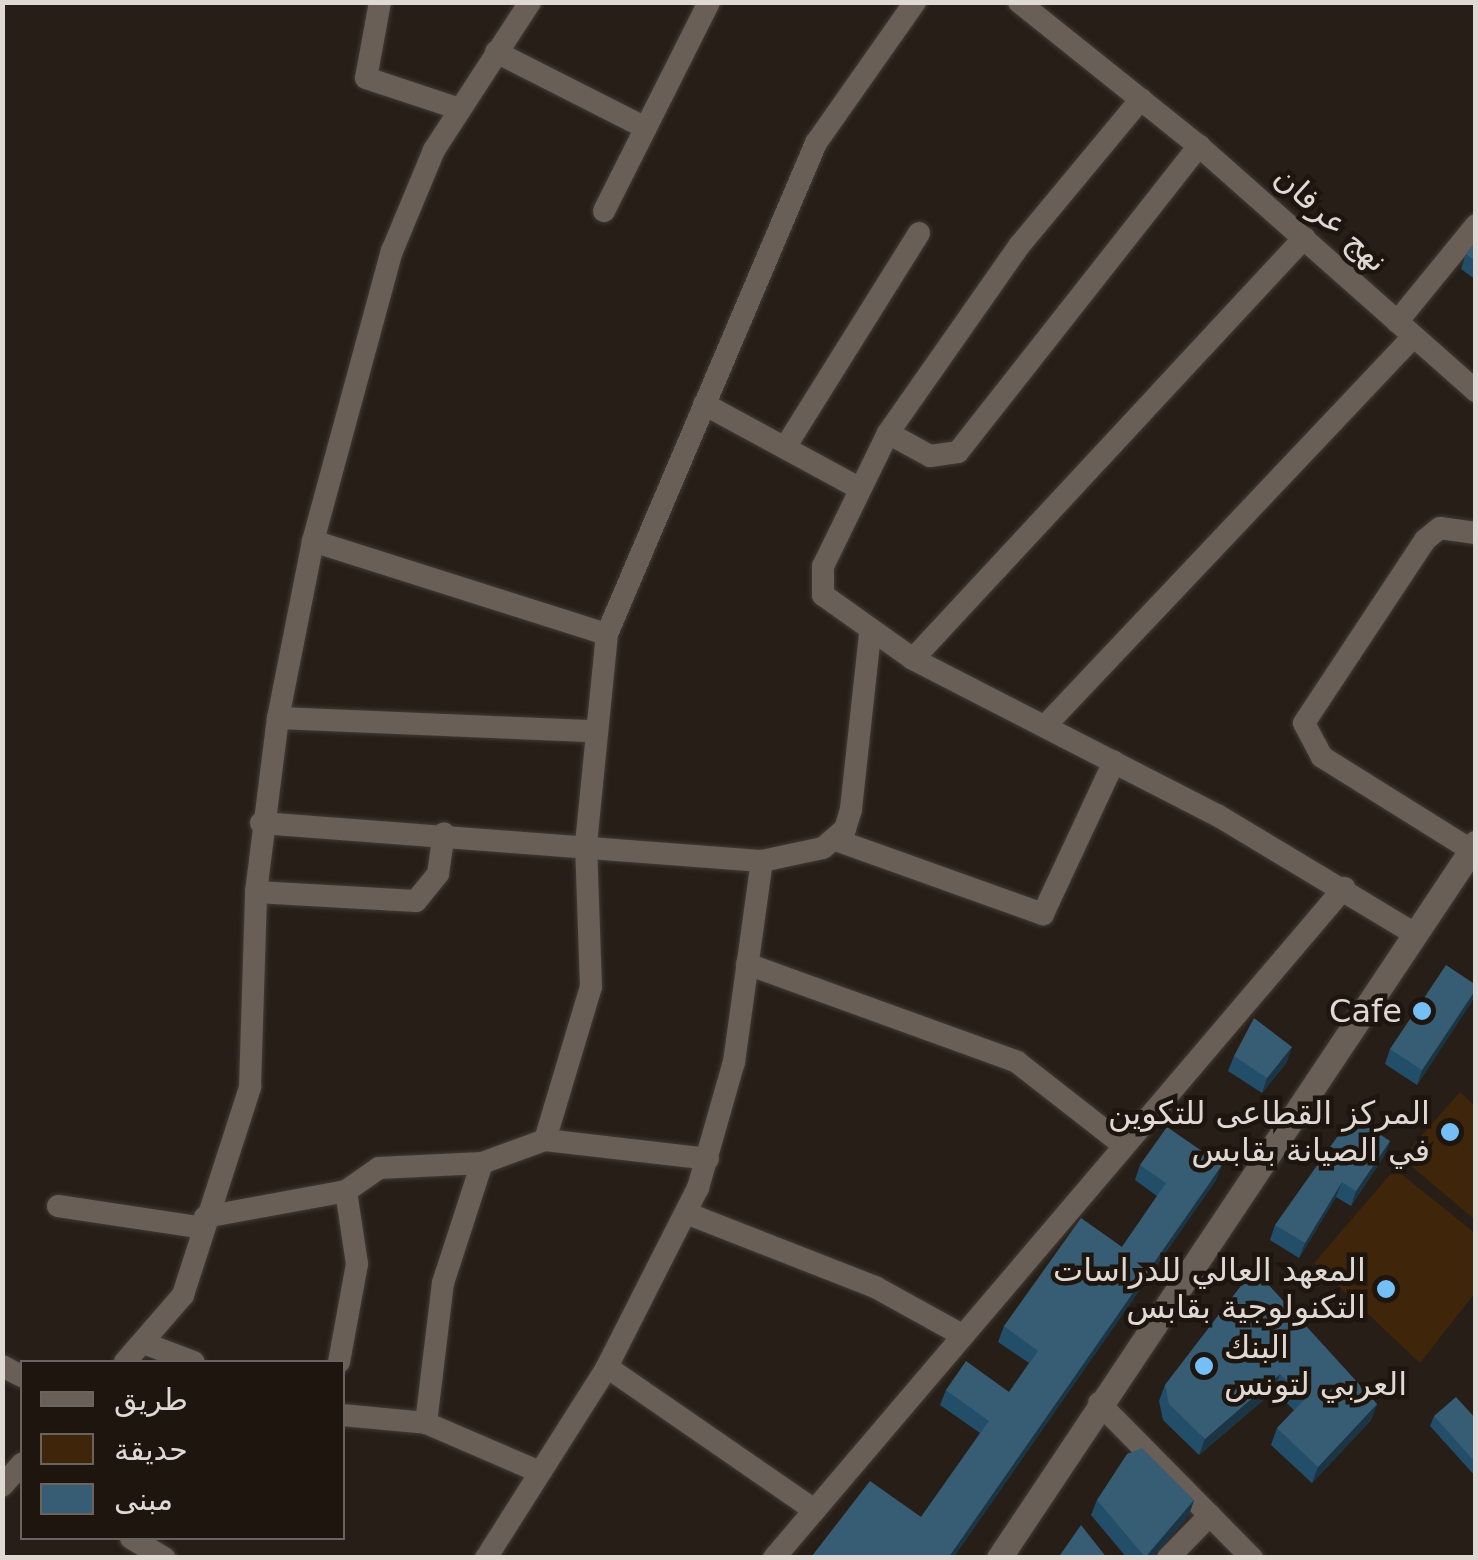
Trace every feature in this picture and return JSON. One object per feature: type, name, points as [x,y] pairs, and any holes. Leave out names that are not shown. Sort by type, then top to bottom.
[{"type":"main road","points":[[999,1558],[1473,847]]},
{"type":"street","points":[[380,2],[366,78],[460,110]]},
{"type":"street","points":[[127,1360],[146,1344],[183,1295],[250,1087],[261,823],[278,718],[314,541],[392,251],[460,110],[530,2]]},
{"type":"street","points":[[604,211],[709,2]]},
{"type":"street","points":[[545,1140],[591,987],[586,844],[594,731],[607,634],[816,143],[915,2]]},
{"type":"street","name":"نهج عرفان","points":[[1018,2],[1199,146],[1476,391]]},
{"type":"street","points":[[496,52],[646,128]]},
{"type":"street","points":[[1141,98],[1019,246],[888,433],[857,487],[821,582],[831,606],[870,635],[1344,888],[1415,934]]},
{"type":"street","points":[[888,433],[930,456],[958,452],[1199,146]]},
{"type":"street","points":[[1045,726],[1405,330],[1476,224]]},
{"type":"street","points":[[786,446],[920,232]]},
{"type":"street","points":[[913,659],[1304,238]]},
{"type":"street","points":[[704,404],[857,487]]},
{"type":"street","points":[[1473,847],[1322,757],[1304,723],[1425,540],[1440,528],[1476,533]]},
{"type":"street","points":[[314,541],[607,634]]},
{"type":"street","points":[[836,840],[851,809],[870,635]]},
{"type":"street","points":[[278,718],[594,731]]},
{"type":"street","points":[[261,823],[444,832],[762,861],[836,840],[1044,914],[1114,762]]},
{"type":"street","points":[[256,892],[416,901],[438,874],[444,832]]},
{"type":"street","points":[[486,1558],[606,1366],[686,1213],[708,1159],[747,964],[762,861]]},
{"type":"street","points":[[774,1558],[1122,1144],[1344,888]]},
{"type":"street","points":[[747,964],[1016,1062],[1122,1144]]},
{"type":"street","points":[[58,1206],[204,1222],[346,1191],[379,1168],[482,1162],[545,1140],[708,1159]]},
{"type":"street","points":[[426,1423],[443,1283],[482,1162]]},
{"type":"street","points":[[339,1360],[357,1264],[346,1191]]},
{"type":"street","points":[[686,1213],[875,1286],[962,1335]]},
{"type":"street","points":[[146,1344],[189,1360]]},
{"type":"street","points":[[606,1366],[814,1510]]},
{"type":"street","points":[[1099,1403],[1252,1558]]},
{"type":"street","points":[[345,1415],[426,1423],[540,1472]]},
{"type":"street","points":[[1168,1558],[1210,1515]]},
{"type":"street","points":[[135,1540],[164,1558]]},
{"type":"green space","name":"المركز القطاعى للتكوين في الصيانة بقابس","points":[[1460,1092],[1475,1106],[1475,1220],[1402,1158]]},
{"type":"green space","points":[[1395,1169],[1475,1233],[1475,1293],[1420,1363],[1314,1263]]},
{"type":"building","points":[[1476,241],[1476,261],[1466,254]]},
{"type":"building","points":[[1446,965],[1476,985],[1476,989],[1422,1070],[1390,1049]]},
{"type":"building","points":[[1254,1018],[1292,1047],[1267,1078],[1234,1056]]},
{"type":"building","points":[[1352,1116],[1390,1141],[1356,1191],[1342,1182],[1305,1243],[1275,1225]]},
{"type":"building","points":[[1167,1127],[1222,1165],[948,1558],[814,1558],[870,1481],[921,1517],[989,1421],[946,1390],[966,1361],[1009,1392],[1038,1351],[1004,1326],[1081,1218],[1122,1247],[1166,1183],[1140,1165]]},
{"type":"building","points":[[1254,1269],[1377,1404],[1318,1467],[1277,1428],[1305,1399],[1280,1374],[1205,1439],[1169,1404],[1165,1385]]},
{"type":"building","points":[[1456,1397],[1476,1419],[1476,1463],[1434,1416]]},
{"type":"building","points":[[1142,1448],[1194,1500],[1145,1557],[1097,1500],[1127,1454]]},
{"type":"building","points":[[1081,1525],[1107,1558],[1058,1558]]},
{"type":"place","name":"Cafe","points":[[1422,1011]]},
{"type":"place","name":"المركز القطاعى للتكوين في الصيانة بقابس","points":[[1450,1132]]},
{"type":"place","name":"المعهد العالي للدراسات التكنولوجية بقابس","points":[[1386,1289]]},
{"type":"place","name":"البنك العربي لتونس","points":[[1204,1366]]}]
